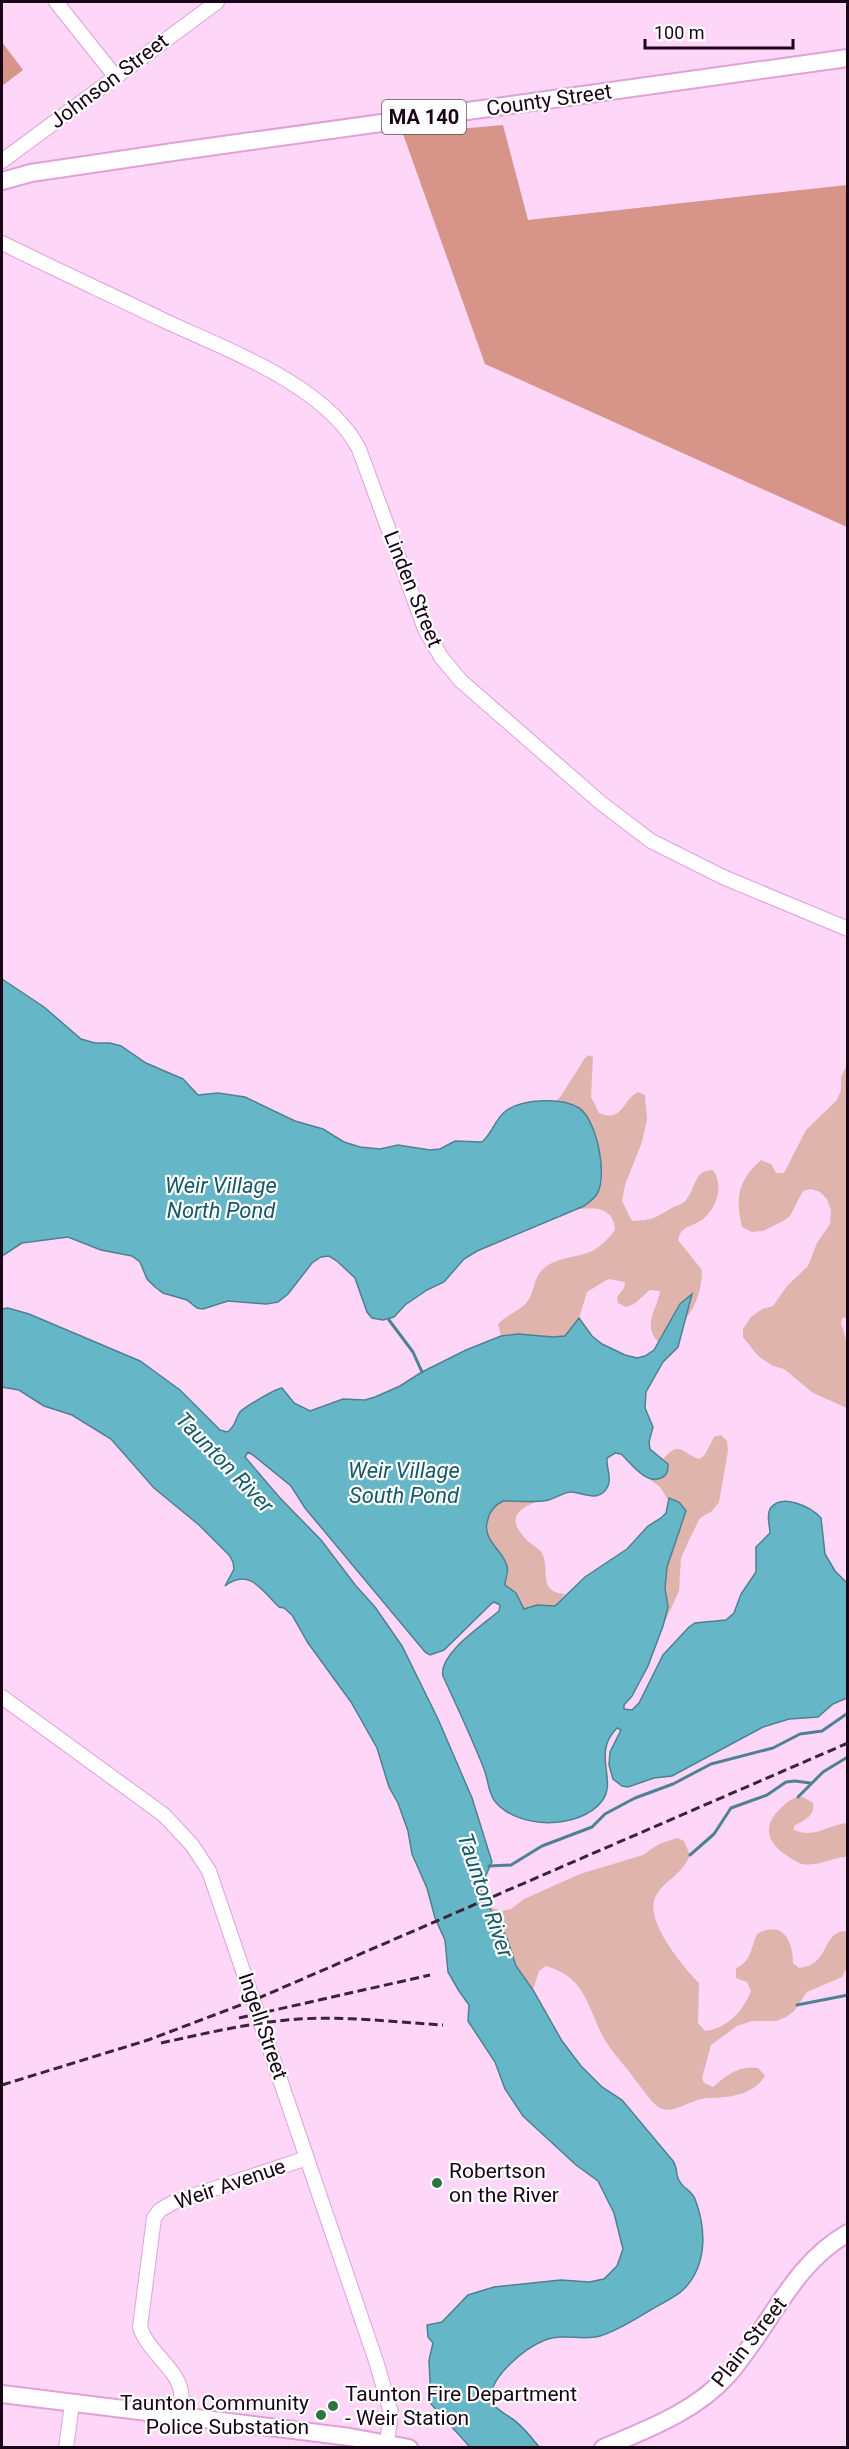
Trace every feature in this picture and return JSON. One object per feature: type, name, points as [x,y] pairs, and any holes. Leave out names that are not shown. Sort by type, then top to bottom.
[{"type":"main road","name":"County Street","points":[[2,181],[31,173],[173,152],[848,58]]},
{"type":"main road","name":"Plain Street","points":[[612,2446],[681,2413],[717,2386],[741,2359],[812,2260],[829,2244],[848,2233]]},
{"type":"main road","points":[[2,2394],[180,2417],[336,2441],[387,2442],[409,2448]]},
{"type":"street","points":[[56,2],[115,76]]},
{"type":"street","name":"Johnson Street","points":[[2,161],[217,2]]},
{"type":"street","name":"Linden Street","points":[[2,243],[236,355],[292,384],[322,404],[347,429],[359,449],[425,629],[441,657],[460,681],[608,810],[651,841],[723,877],[848,929]]},
{"type":"street","name":"Ingell Street","points":[[2,1697],[156,1809],[174,1825],[198,1854],[214,1882],[390,2403],[391,2418],[387,2442]]},
{"type":"street","name":"Weir Avenue","points":[[180,2417],[182,2396],[179,2385],[145,2339],[140,2327],[154,2218],[162,2208],[174,2202],[308,2158]]},
{"type":"street","points":[[66,2448],[72,2404]]},
{"type":"shaded area","points":[[2,42],[23,70],[2,86]]},
{"type":"shaded area","points":[[503,125],[528,220],[847,185],[847,527],[485,364],[403,134]]},
{"type":"shaded area","points":[[589,1055],[593,1057],[591,1097],[599,1113],[613,1115],[618,1113],[638,1092],[645,1095],[647,1119],[642,1142],[625,1185],[622,1201],[632,1221],[654,1218],[682,1203],[688,1197],[701,1173],[713,1170],[718,1182],[717,1196],[712,1209],[699,1222],[685,1229],[678,1240],[702,1270],[696,1302],[686,1318],[691,1295],[686,1300],[658,1342],[653,1335],[651,1323],[660,1291],[650,1290],[634,1304],[626,1307],[618,1303],[617,1297],[624,1288],[625,1282],[608,1279],[587,1292],[579,1318],[565,1336],[501,1336],[498,1324],[527,1302],[537,1277],[543,1269],[558,1260],[595,1249],[615,1230],[611,1217],[601,1210],[589,1208],[575,1210],[587,1204],[600,1189],[601,1162],[592,1126],[587,1117],[574,1108],[555,1102]]},
{"type":"shaded area","points":[[847,1065],[848,1317],[842,1318],[841,1323],[847,1343],[847,1408],[813,1393],[784,1369],[773,1366],[758,1356],[743,1337],[743,1329],[751,1317],[762,1309],[773,1306],[787,1286],[808,1266],[817,1243],[830,1224],[831,1210],[827,1199],[820,1192],[811,1189],[803,1191],[790,1216],[763,1231],[752,1232],[742,1227],[739,1198],[747,1175],[761,1160],[771,1164],[776,1173],[784,1173],[806,1130],[837,1100],[841,1090],[841,1077]]},
{"type":"shaded area","points":[[721,1435],[727,1441],[728,1451],[719,1502],[712,1511],[700,1518],[690,1538],[681,1558],[679,1591],[663,1626],[668,1607],[665,1588],[667,1567],[685,1516],[679,1502],[669,1498],[668,1500],[660,1487],[648,1478],[657,1480],[668,1464],[663,1459],[673,1450],[681,1450],[699,1459],[704,1456],[714,1437]]},
{"type":"shaded area","points":[[503,1501],[539,1501],[520,1511],[516,1525],[525,1538],[543,1554],[548,1586],[557,1593],[565,1594],[555,1606],[537,1605],[527,1610],[521,1606],[517,1596],[505,1585],[508,1573],[502,1556],[487,1534],[488,1518],[496,1504]]},
{"type":"shaded area","points":[[798,1797],[803,1797],[813,1803],[813,1808],[811,1815],[794,1826],[794,1830],[808,1833],[847,1823],[847,1857],[808,1865],[802,1864],[786,1855],[775,1845],[769,1834],[770,1823],[783,1806]]},
{"type":"shaded area","points":[[677,1838],[684,1841],[690,1855],[682,1869],[658,1892],[653,1908],[655,1919],[667,1943],[699,1983],[698,2023],[705,2031],[727,2023],[739,2012],[748,1998],[751,1991],[747,1982],[736,1978],[736,1968],[748,1958],[757,1934],[773,1929],[784,1935],[791,1947],[793,1963],[799,1968],[809,1966],[816,1961],[832,1937],[845,1931],[847,1933],[847,1967],[842,1977],[807,1992],[794,2011],[786,2017],[776,2021],[752,2021],[737,2026],[711,2045],[702,2078],[704,2083],[713,2087],[728,2075],[751,2067],[758,2068],[765,2076],[754,2087],[740,2094],[702,2099],[665,2110],[650,2099],[611,2049],[583,1994],[569,1977],[546,1966],[539,1971],[533,1990],[516,1966],[507,1938],[489,1907],[502,1911],[511,1909],[524,1899],[580,1874],[643,1855],[659,1844]]},
{"type":"water","name":"Weir Village North Pond","points":[[2,979],[44,1007],[81,1039],[121,1046],[146,1063],[183,1079],[198,1095],[218,1093],[245,1097],[295,1121],[323,1129],[344,1142],[360,1147],[380,1149],[398,1145],[430,1150],[440,1149],[455,1141],[482,1142],[503,1113],[514,1106],[543,1101],[572,1104],[585,1114],[596,1136],[601,1162],[600,1186],[596,1196],[584,1206],[477,1251],[464,1259],[444,1282],[405,1305],[394,1317],[383,1320],[372,1318],[367,1312],[355,1278],[329,1256],[321,1257],[312,1263],[288,1294],[278,1302],[266,1304],[228,1301],[203,1309],[197,1308],[187,1300],[163,1293],[147,1279],[140,1262],[132,1256],[101,1250],[68,1237],[22,1243],[2,1256]]},
{"type":"water","points":[[692,1294],[678,1347],[663,1362],[646,1392],[645,1408],[653,1427],[649,1442],[650,1449],[668,1464],[666,1474],[657,1479],[651,1479],[634,1468],[621,1454],[615,1453],[607,1458],[609,1483],[600,1495],[591,1496],[571,1492],[549,1500],[503,1501],[498,1504],[490,1513],[487,1533],[507,1566],[505,1585],[516,1593],[524,1609],[537,1605],[555,1606],[585,1577],[627,1549],[648,1526],[661,1518],[666,1513],[669,1498],[679,1502],[686,1511],[667,1567],[665,1588],[668,1607],[648,1666],[632,1696],[624,1705],[624,1709],[632,1710],[639,1703],[663,1655],[689,1627],[695,1623],[726,1620],[734,1613],[741,1594],[756,1572],[756,1547],[770,1533],[768,1518],[770,1509],[781,1502],[796,1503],[821,1518],[825,1554],[835,1571],[847,1583],[847,1698],[833,1704],[818,1717],[789,1719],[763,1727],[672,1776],[654,1778],[628,1787],[622,1786],[613,1779],[609,1765],[610,1752],[621,1730],[617,1728],[606,1747],[606,1793],[592,1811],[579,1817],[548,1823],[532,1821],[504,1810],[494,1800],[479,1757],[443,1676],[443,1667],[454,1649],[499,1611],[500,1605],[494,1602],[444,1650],[430,1655],[425,1652],[305,1508],[291,1486],[253,1455],[248,1452],[245,1457],[280,1498],[321,1540],[375,1607],[402,1646],[438,1719],[472,1798],[492,1862],[481,1886],[481,1893],[507,1938],[516,1966],[533,1990],[562,2041],[581,2066],[602,2087],[622,2100],[673,2161],[678,2179],[694,2196],[699,2210],[703,2234],[701,2257],[692,2279],[684,2289],[606,2334],[586,2338],[559,2337],[545,2340],[518,2357],[501,2374],[491,2393],[491,2402],[519,2424],[539,2447],[470,2447],[431,2404],[429,2360],[433,2343],[428,2337],[427,2325],[442,2322],[468,2295],[494,2287],[561,2280],[589,2282],[604,2279],[617,2266],[623,2249],[614,2213],[598,2181],[576,2165],[523,2116],[505,2089],[495,2062],[468,2021],[469,2005],[448,1972],[445,1940],[435,1918],[427,1888],[412,1854],[408,1831],[398,1803],[389,1787],[377,1748],[351,1702],[308,1643],[292,1615],[279,1607],[261,1588],[249,1580],[234,1581],[225,1586],[234,1569],[229,1555],[199,1525],[154,1488],[111,1439],[72,1415],[44,1406],[19,1390],[2,1387],[2,1309],[8,1308],[29,1314],[140,1361],[180,1390],[220,1430],[227,1432],[232,1428],[240,1412],[282,1388],[294,1403],[310,1411],[343,1399],[365,1400],[400,1386],[466,1350],[501,1336],[518,1334],[565,1336],[579,1318],[592,1336],[602,1344],[625,1355],[637,1358],[645,1356],[654,1350],[680,1304]]},
{"type":"waterway","points":[[389,1320],[413,1352],[422,1372]]},
{"type":"waterway","name":"Taunton River","points":[[489,1866],[511,1865],[542,1846],[592,1827],[605,1814],[635,1798],[673,1784],[711,1764],[773,1748],[800,1734],[822,1731],[848,1713]]},
{"type":"waterway","points":[[798,1797],[823,1772],[846,1758]]},
{"type":"waterway","points":[[690,1855],[714,1834],[731,1808],[767,1795],[786,1782],[810,1783]]},
{"type":"waterway","points":[[797,2005],[848,1995]]},
{"type":"railway","points":[[2,2085],[148,2040],[254,2000],[848,1743]]},
{"type":"railway","points":[[239,2018],[430,1975]]},
{"type":"railway","points":[[161,2043],[255,2024],[287,2020],[326,2018],[443,2025]]},
{"type":"place","name":"Robertson on the River","points":[[437,2183]]},
{"type":"place","name":"Taunton Fire Department - Weir Station","points":[[333,2406]]},
{"type":"place","name":"Taunton Community Police Substation","points":[[321,2415]]},
{"type":"water label","name":"Weir Village South Pond","points":[[404,1482]]}]
